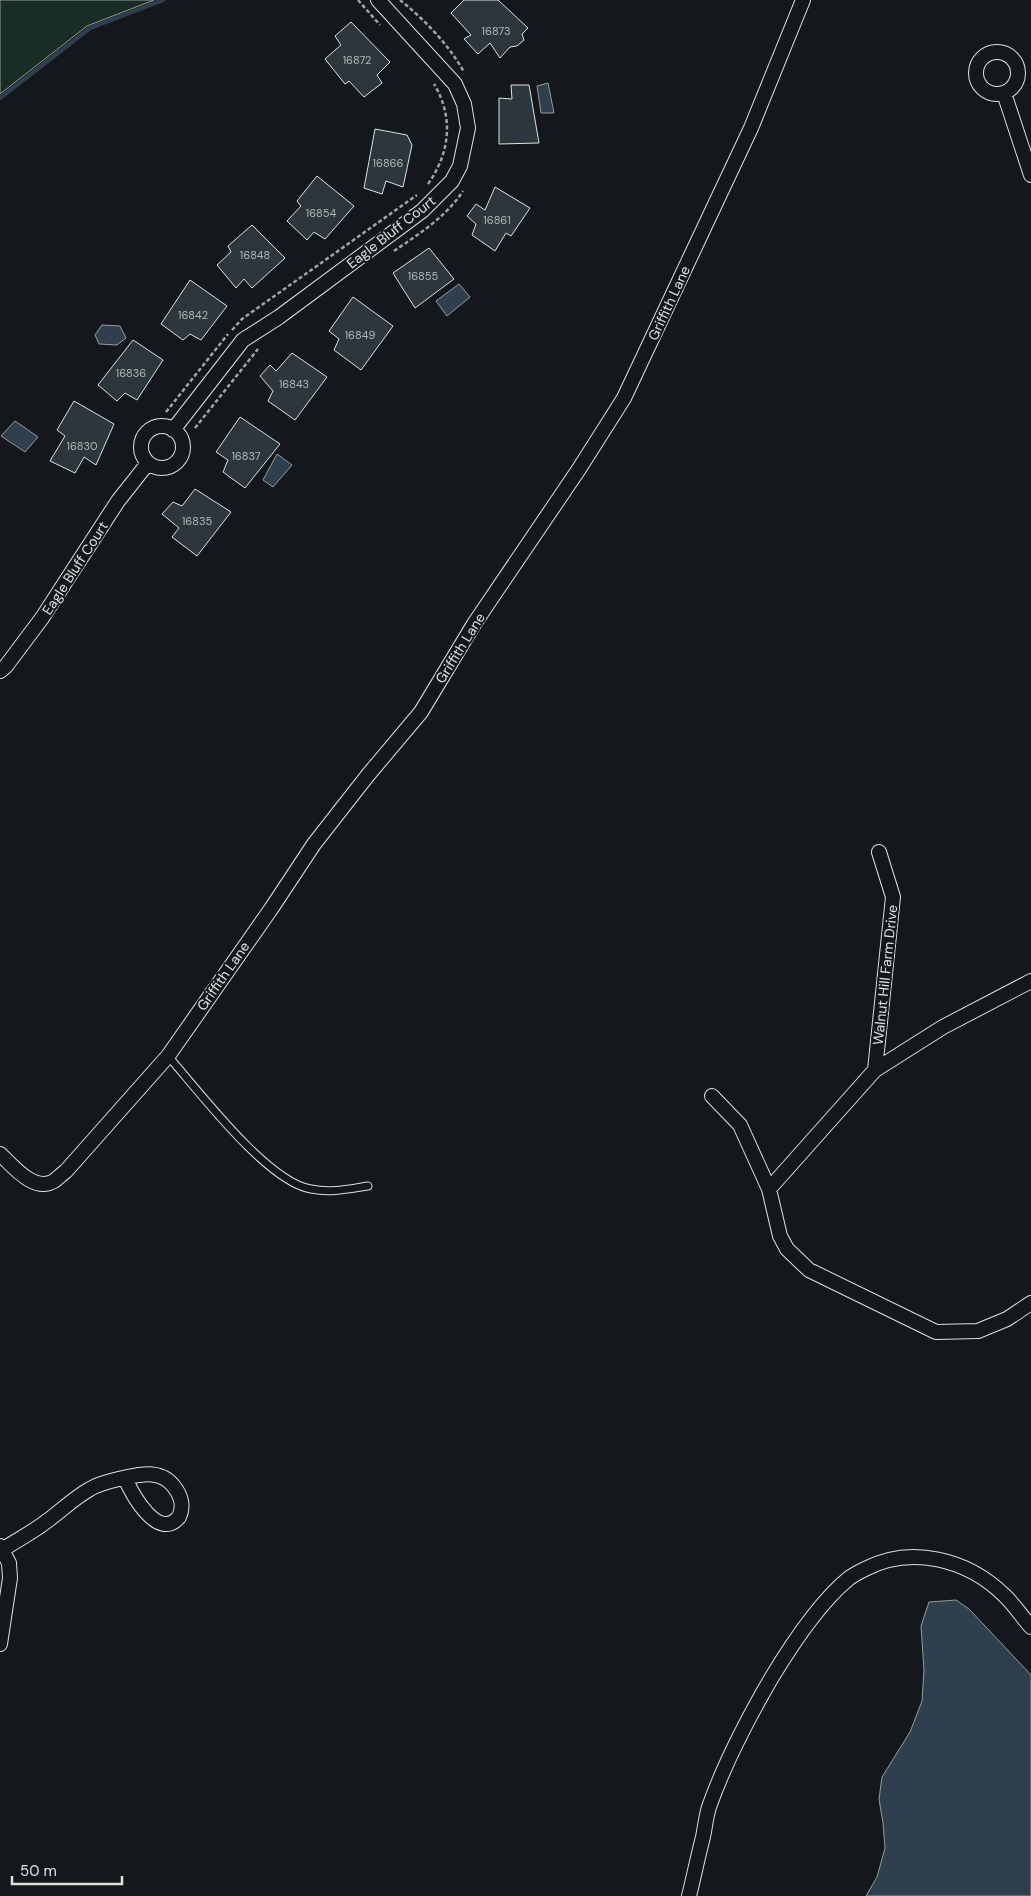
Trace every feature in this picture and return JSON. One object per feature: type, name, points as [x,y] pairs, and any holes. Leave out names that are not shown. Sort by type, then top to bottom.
[{"type":"street","name":"Eagle Bluff Court","points":[[174,430],[243,340],[279,317],[422,210],[445,188],[460,166],[468,128],[464,104],[455,84],[378,0]]},
{"type":"street","name":"Griffith Lane","points":[[0,1154],[25,1177],[40,1184],[53,1182],[73,1163],[168,1056],[314,844],[368,775],[421,712],[474,624],[579,470],[624,398],[751,128],[803,0]]},
{"type":"street","points":[[1004,93],[1031,175]]},
{"type":"street","points":[[162,426],[174,430],[178,434],[183,447],[178,460],[174,464],[160,468],[148,463],[141,452],[142,440],[145,434],[155,427],[162,426]]},
{"type":"street","name":"Eagle Bluff Court","points":[[0,671],[6,666],[42,618],[118,501],[148,463]]},
{"type":"street","name":"Walnut Hill Farm Drive","points":[[874,1070],[893,897],[879,852]]},
{"type":"street","name":"Walnut Hill Farm Drive","points":[[769,1189],[874,1070],[943,1027],[1031,981]]},
{"type":"street","points":[[712,1096],[740,1125],[769,1189],[780,1236],[787,1249],[809,1270],[936,1332],[978,1332],[1007,1319],[1031,1303]]},
{"type":"street","points":[[0,1644],[10,1578],[9,1563],[1,1548],[47,1521],[69,1503],[92,1488],[107,1481],[124,1478]]},
{"type":"street","points":[[689,1896],[709,1809],[721,1776],[759,1698],[789,1648],[825,1602],[850,1578],[880,1561],[895,1558],[924,1558],[950,1562],[985,1580],[1005,1595],[1031,1627]]},
{"type":"lane","points":[[168,1056],[263,1162],[286,1180],[309,1189],[336,1192],[368,1186]]},
{"type":"path","points":[[358,0],[385,30]]},
{"type":"path","points":[[400,0],[411,9],[456,58],[465,73]]},
{"type":"path","points":[[166,412],[211,354],[242,319],[404,204],[427,185],[436,172],[444,154],[447,132],[445,107],[440,94],[431,80]]},
{"type":"path","points":[[392,252],[433,224],[450,208],[466,186]]},
{"type":"path","points":[[195,428],[259,347]]},
{"type":"green space","points":[[0,0],[154,0],[87,26],[0,94]]},
{"type":"water","points":[[548,83],[554,113],[541,113],[537,86]]},
{"type":"water","points":[[459,284],[470,297],[447,316],[436,301]]},
{"type":"water","points":[[102,325],[120,326],[126,338],[117,345],[99,344],[95,335]]},
{"type":"water","points":[[15,421],[38,437],[25,452],[1,436]]},
{"type":"water","points":[[277,454],[292,465],[273,487],[263,480]]},
{"type":"water","points":[[956,1600],[969,1609],[1031,1675],[1031,1896],[866,1896],[877,1877],[885,1848],[879,1799],[882,1777],[910,1732],[922,1701],[924,1670],[921,1626],[929,1602]]},
{"type":"building","points":[[464,0],[498,0],[528,28],[522,34],[524,40],[517,46],[510,47],[500,58],[490,43],[478,54],[464,39],[471,35],[451,13]]},
{"type":"building","points":[[351,22],[390,62],[377,75],[382,83],[364,97],[349,81],[345,84],[325,59],[341,45],[335,36]]},
{"type":"building","points":[[511,85],[529,85],[539,143],[499,144],[499,98],[512,99]]},
{"type":"building","points":[[375,129],[407,135],[412,145],[403,187],[386,181],[382,194],[364,188]]},
{"type":"building","points":[[317,176],[354,206],[325,239],[314,232],[307,240],[287,221],[301,206],[297,201]]},
{"type":"building","points":[[495,187],[530,208],[511,236],[506,233],[495,251],[472,235],[476,224],[467,216],[476,204],[485,210]]},
{"type":"building","points":[[252,225],[285,258],[252,288],[244,279],[236,288],[217,265],[231,252],[228,246]]},
{"type":"building","points":[[429,248],[454,279],[415,308],[393,273]]},
{"type":"building","points":[[190,280],[227,306],[201,340],[190,334],[183,340],[161,324]]},
{"type":"building","points":[[353,297],[393,326],[361,370],[334,350],[339,339],[329,331]]},
{"type":"building","points":[[133,340],[163,360],[137,400],[125,393],[117,401],[98,385]]},
{"type":"building","points":[[292,353],[327,377],[295,420],[268,401],[273,391],[260,376],[270,365],[276,371]]},
{"type":"building","points":[[74,401],[114,424],[96,465],[84,457],[75,473],[50,461],[65,436],[57,430]]},
{"type":"building","points":[[240,417],[280,444],[245,488],[223,472],[228,460],[216,452]]},
{"type":"building","points":[[195,489],[231,512],[197,556],[172,537],[179,528],[162,514],[173,502],[182,506]]},
{"type":"waterway","points":[[0,98],[90,28],[163,0]]}]
